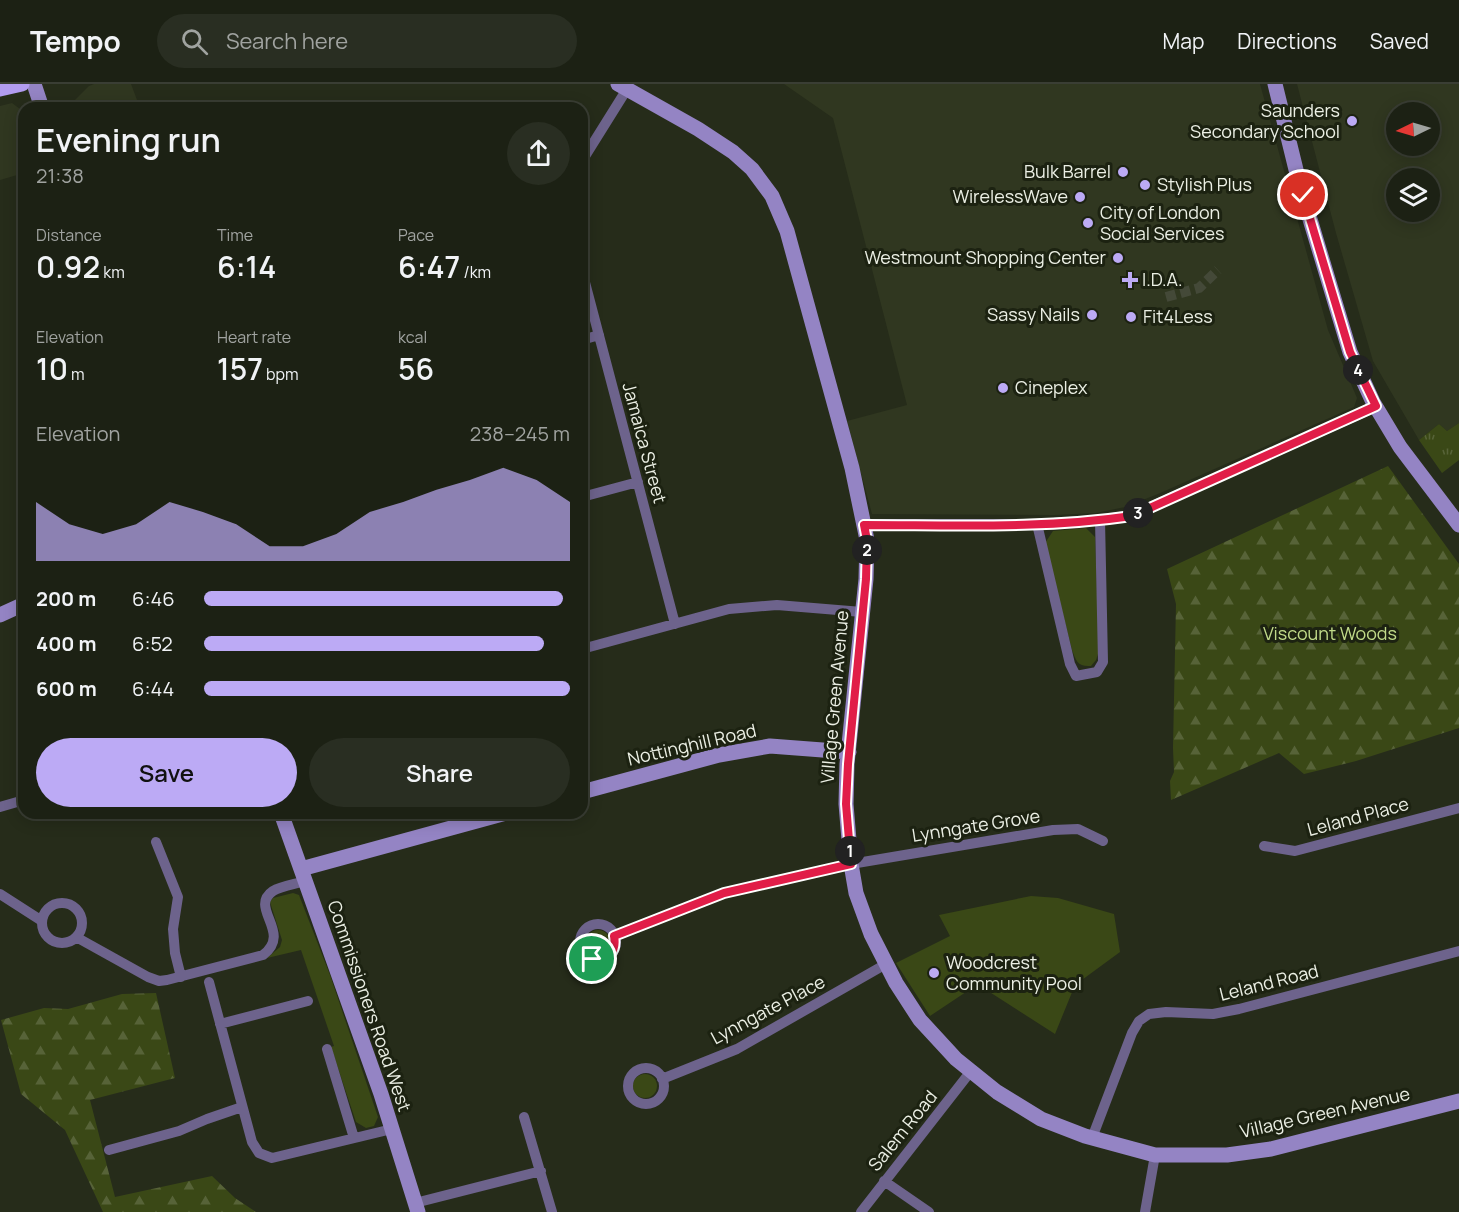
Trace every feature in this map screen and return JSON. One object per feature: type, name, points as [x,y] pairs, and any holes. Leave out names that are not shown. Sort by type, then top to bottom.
[{"type":"main road","points":[[0,89],[22,84]]},
{"type":"street","points":[[34,84],[40,102]]},
{"type":"street","points":[[1275,84],[1300,186],[1350,352],[1376,406],[1400,447],[1459,525]]},
{"type":"street","points":[[588,150],[622,87]]},
{"type":"street","name":"Village Green Avenue","points":[[622,87],[698,129],[733,152],[752,169],[772,196],[787,231],[852,468],[867,540],[846,804],[856,894],[871,934],[886,964],[920,1020],[956,1059],[997,1092],[1041,1119],[1092,1138],[1155,1155],[1227,1155],[1271,1149],[1459,1101]]},
{"type":"street","name":"Jamaica Street","points":[[588,294],[675,624]]},
{"type":"street","points":[[588,338],[599,335]]},
{"type":"street","points":[[864,525],[1037,524],[1132,516],[1376,406]]},
{"type":"street","points":[[588,495],[638,482]]},
{"type":"street","points":[[1037,524],[1070,664],[1076,676],[1096,672],[1103,662],[1100,520]]},
{"type":"street","points":[[588,647],[729,609],[777,605],[862,612]]},
{"type":"street","points":[[0,615],[18,607]]},
{"type":"street","name":"Nottinghill Road","points":[[588,790],[719,755],[770,746],[849,752]]},
{"type":"street","points":[[0,807],[18,802]]},
{"type":"street","name":"Leland Place","points":[[1264,846],[1295,851],[1459,808]]},
{"type":"street","name":"Commissioners Road West","points":[[283,819],[392,1129],[417,1208]]},
{"type":"street","points":[[76,937],[159,981],[262,955],[272,948],[275,937],[266,909],[266,899],[273,891],[303,875],[455,820]]},
{"type":"street","name":"Lynngate Grove","points":[[614,936],[724,893],[851,864],[1053,830],[1077,829],[1103,841]]},
{"type":"street","points":[[156,842],[178,897],[173,929],[175,952],[181,977]]},
{"type":"street","points":[[0,894],[42,921]]},
{"type":"street","points":[[67,904],[73,907],[81,918],[82,925],[76,937],[65,943],[54,941],[45,933],[42,921],[48,909],[54,905],[67,904]]},
{"type":"street","name":"Leland Road","points":[[1092,1138],[1132,1033],[1138,1021],[1149,1014],[1213,1014],[1239,1009],[1459,951]]},
{"type":"street","name":"Lynngate Place","points":[[662,1079],[737,1049],[886,964]]},
{"type":"street","points":[[209,982],[252,1142],[259,1153],[272,1158],[392,1129]]},
{"type":"street","points":[[220,1024],[308,1001]]},
{"type":"street","points":[[327,1049],[354,1138]]},
{"type":"street","name":"Salem Road","points":[[861,1212],[972,1071]]},
{"type":"street","points":[[110,1150],[179,1131],[242,1107]]},
{"type":"street","points":[[524,1117],[552,1212]]},
{"type":"street","points":[[1145,1212],[1155,1155]]},
{"type":"street","points":[[417,1208],[541,1171]]},
{"type":"street","points":[[884,1181],[929,1212]]},
{"type":"shaded area","points":[[131,84],[138,102],[73,102],[89,86]]},
{"type":"shaded area","points":[[784,84],[1260,84],[1328,330],[1357,398],[1354,407],[1125,507],[1096,513],[1054,515],[872,514],[847,421],[907,405],[833,118]]},
{"type":"shaded area","points":[[1297,84],[1459,84],[1459,423],[1447,431],[1439,424],[1419,440],[1373,361],[1336,233]]},
{"type":"shaded area","points":[[12,103],[18,108],[18,175],[0,180],[0,106]]},
{"type":"green space","points":[[1459,423],[1459,460],[1442,473],[1419,440],[1439,424],[1447,431]]},
{"type":"green space","name":"Viscount Woods","points":[[1388,466],[1459,564],[1459,728],[1356,761],[1304,774],[1279,753],[1171,800],[1170,781],[1174,772],[1176,604],[1167,569]]},
{"type":"green space","points":[[1086,528],[1095,537],[1099,651],[1091,666],[1080,664],[1073,654],[1045,543],[1053,531]]},
{"type":"green space","points":[[293,893],[299,895],[330,975],[378,1117],[374,1126],[366,1128],[356,1122],[331,1047],[334,1046],[301,950],[267,958],[280,947],[282,940],[270,902],[273,898]]},
{"type":"green space","points":[[1031,896],[1058,898],[1114,914],[1120,952],[1075,985],[1055,1034],[988,991],[981,982],[930,1016],[896,963],[950,936],[939,915]]},
{"type":"green space","points":[[598,930],[607,933],[610,942],[607,951],[598,954],[589,951],[586,942],[589,933]]},
{"type":"green space","points":[[156,993],[175,1078],[90,1100],[115,1197],[212,1176],[235,1198],[256,1212],[103,1212],[65,1130],[21,1094],[1,1020],[44,1008],[68,1009],[122,994]]},
{"type":"green space","points":[[645,1074],[654,1077],[657,1086],[654,1095],[645,1098],[636,1095],[633,1086],[636,1077]]},
{"type":"tunnel","points":[[1166,297],[1199,288],[1218,270]]},
{"type":"place","name":"Saunders Secondary School","points":[[1352,121]]},
{"type":"place","name":"Bulk Barrel","points":[[1123,172]]},
{"type":"place","name":"Stylish Plus","points":[[1145,185]]},
{"type":"place","name":"WirelessWave","points":[[1080,197]]},
{"type":"place","name":"City of London Social Services","points":[[1088,223]]},
{"type":"place","name":"Westmount Shopping Center","points":[[1118,258]]},
{"type":"place","name":"I.D.A.","points":[[1130,280]]},
{"type":"place","name":"Sassy Nails","points":[[1092,315]]},
{"type":"place","name":"Fit4Less","points":[[1131,317]]},
{"type":"place","name":"Cineplex","points":[[1003,388]]},
{"type":"place","name":"Woodcrest Community Pool","points":[[934,973]]},
{"type":"route","points":[[592,959],[602,960],[611,955],[615,946],[614,936],[724,893],[851,864],[846,804],[866,579],[867,540],[864,525],[1037,524],[1132,516],[1376,406],[1350,352],[1303,195]]}]
